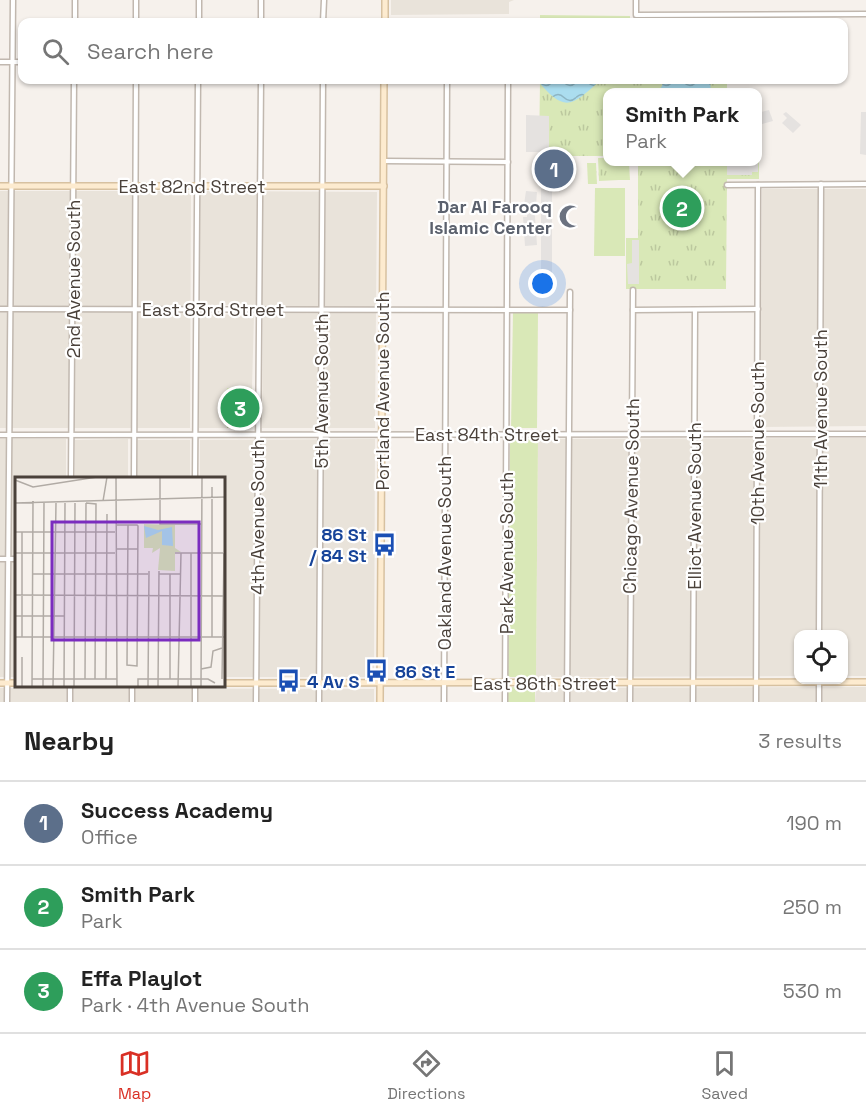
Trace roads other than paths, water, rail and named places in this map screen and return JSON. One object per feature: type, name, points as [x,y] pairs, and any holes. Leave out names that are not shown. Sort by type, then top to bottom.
[{"type":"street","points":[[8,702],[12,0]]},
{"type":"street","points":[[75,0],[75,18]]},
{"type":"street","points":[[136,0],[136,18]]},
{"type":"street","points":[[199,0],[199,18]]},
{"type":"street","points":[[261,0],[261,18]]},
{"type":"street","points":[[323,18],[324,0]]},
{"type":"street","points":[[385,0],[385,18]]},
{"type":"street","points":[[636,0],[636,15],[866,14]]},
{"type":"street","points":[[0,62],[18,62]]},
{"type":"street","name":"2nd Avenue South","points":[[71,477],[74,84]]},
{"type":"street","points":[[134,477],[136,84]]},
{"type":"street","points":[[195,477],[198,84]]},
{"type":"street","name":"4th Avenue South","points":[[256,702],[261,84]]},
{"type":"street","name":"5th Avenue South","points":[[319,702],[323,84]]},
{"type":"street","name":"Portland Avenue South","points":[[380,702],[384,84]]},
{"type":"street","name":"Oakland Avenue South","points":[[444,702],[447,84]]},
{"type":"street","name":"Park Avenue South","points":[[505,702],[508,84]]},
{"type":"street","points":[[384,161],[508,162]]},
{"type":"street","name":"11th Avenue South","points":[[819,630],[821,184]]},
{"type":"street","points":[[727,185],[866,184]]},
{"type":"street","name":"10th Avenue South","points":[[756,702],[758,185]]},
{"type":"street","name":"East 82nd Street","points":[[0,186],[384,186]]},
{"type":"street","name":"Chicago Avenue South","points":[[630,702],[633,290]]},
{"type":"street","points":[[567,702],[570,292]]},
{"type":"street","name":"East 83rd Street","points":[[0,309],[570,310]]},
{"type":"street","points":[[633,310],[758,309]]},
{"type":"street","name":"Elliot Avenue South","points":[[693,702],[695,310]]},
{"type":"street","name":"East 84th Street","points":[[0,435],[866,434]]},
{"type":"street","points":[[0,559],[15,559]]},
{"type":"street","name":"East 86th Street","points":[[225,683],[794,682]]},
{"type":"street","name":"East 86th Street","points":[[848,682],[866,682]]},
{"type":"street","points":[[0,683],[15,683]]},
{"type":"street","points":[[819,684],[819,702]]},
{"type":"water","points":[[541,84],[596,84],[576,100],[569,102],[562,102]]},
{"type":"water","points":[[662,84],[710,84],[711,88],[661,88]]},
{"type":"place","name":"Success Academy","points":[[554,169]]},
{"type":"place","name":"Smith Park","points":[[682,208]]},
{"type":"place","name":"Dar Al Farooq Islamic Center","points":[[570,216]]},
{"type":"place","name":"Effa Playlot","points":[[240,408]]},
{"type":"place","name":"86 St / 84 St","points":[[385,544]]},
{"type":"place","name":"86 St E","points":[[377,671]]},
{"type":"place","name":"4 Av S","points":[[289,681]]}]
